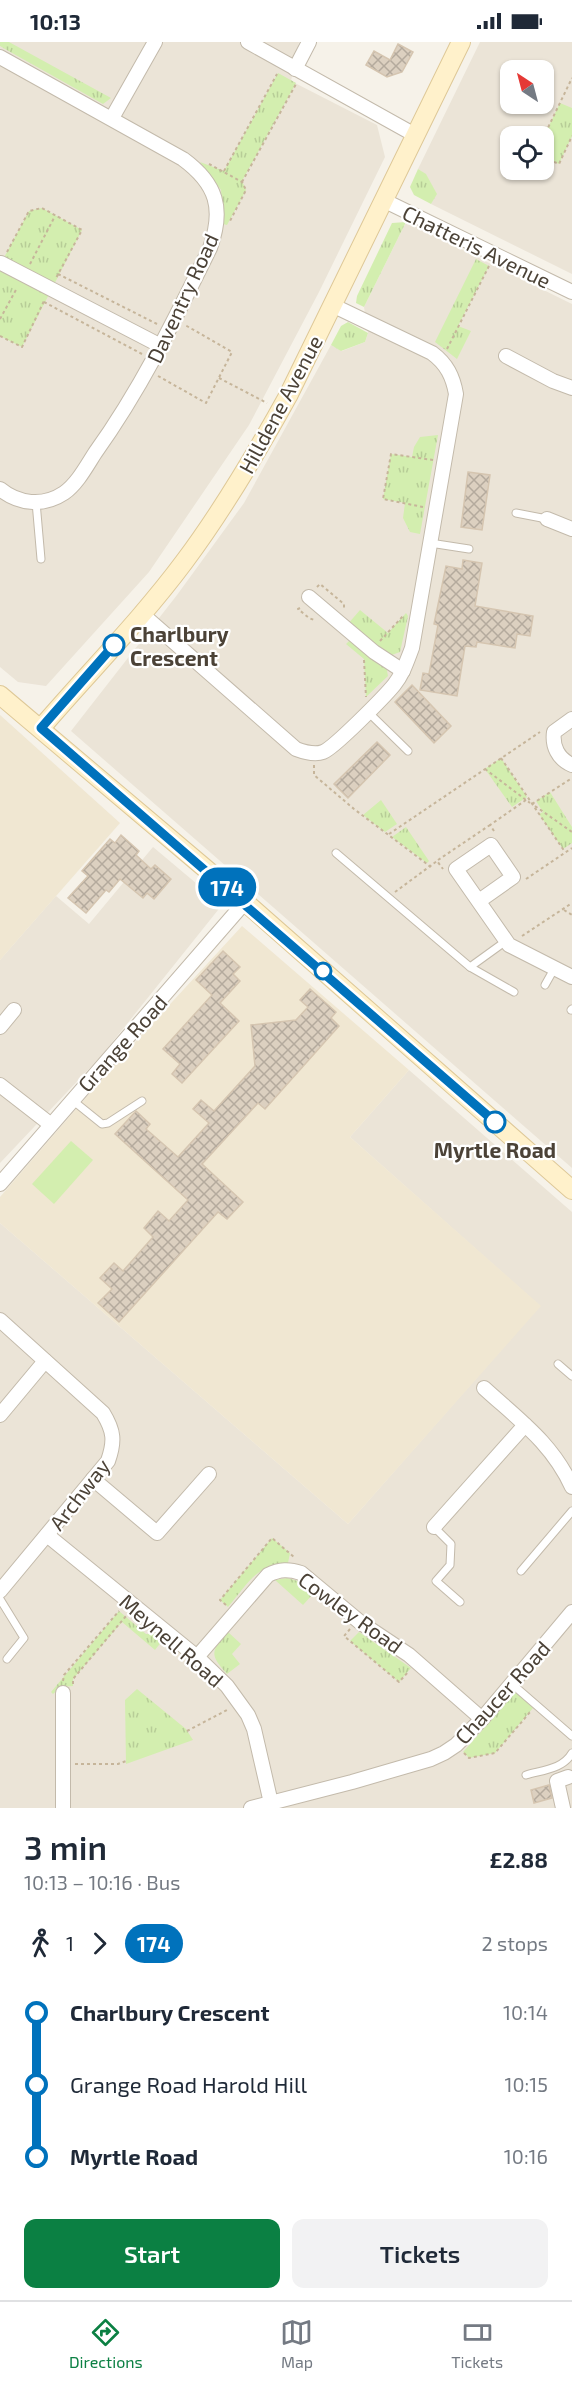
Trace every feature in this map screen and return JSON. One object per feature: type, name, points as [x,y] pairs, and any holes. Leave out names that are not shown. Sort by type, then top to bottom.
[{"type":"street","points":[[112,118],[155,42]]},
{"type":"street","points":[[248,42],[415,135]]},
{"type":"street","points":[[294,68],[309,42]]},
{"type":"street","name":"Hilldene Avenue","points":[[41,728],[142,614],[223,508],[280,410],[461,42]]},
{"type":"street","name":"Daventry Road","points":[[0,57],[183,159],[200,171],[211,188],[217,204],[216,233],[210,249],[151,365],[111,431],[72,486],[63,494],[36,502]]},
{"type":"street","name":"Chatteris Avenue","points":[[382,200],[572,292]]},
{"type":"street","points":[[1,262],[161,346]]},
{"type":"street","points":[[142,614],[296,750],[324,752],[394,686],[404,671],[412,648],[436,510],[456,394],[454,382],[441,360],[432,353],[332,305]]},
{"type":"street","points":[[506,356],[553,381],[572,388]]},
{"type":"street","points":[[0,489],[8,496],[22,502],[36,502]]},
{"type":"street","points":[[547,519],[572,529]]},
{"type":"street","points":[[309,597],[374,652],[404,671]]},
{"type":"street","points":[[0,695],[245,902],[572,1190]]},
{"type":"street","points":[[572,719],[554,732],[552,742],[560,757],[572,765]]},
{"type":"street","points":[[479,901],[513,877],[491,845],[456,869],[508,943],[572,977]]},
{"type":"street","name":"Grange Road","points":[[0,1184],[245,902]]},
{"type":"street","points":[[0,1027],[14,1010]]},
{"type":"street","points":[[0,1085],[50,1124]]},
{"type":"street","name":"Archway","points":[[0,1320],[103,1413],[111,1426],[113,1442],[108,1461],[0,1591]]},
{"type":"street","points":[[0,1415],[45,1361]]},
{"type":"street","points":[[484,1388],[554,1453],[572,1487]]},
{"type":"street","points":[[434,1527],[525,1425]]},
{"type":"street","points":[[93,1479],[157,1533],[209,1474]]},
{"type":"street","name":"Meynell Road","points":[[47,1535],[197,1657],[227,1686],[240,1703],[254,1729],[271,1803]]},
{"type":"street","name":"Cowley Road","points":[[197,1657],[268,1575],[276,1571],[292,1570],[301,1573],[358,1620],[417,1662],[482,1719]]},
{"type":"street","name":"Chaucer Road","points":[[251,1808],[431,1759],[456,1745],[482,1719],[572,1612]]},
{"type":"street","points":[[63,1690],[63,1808]]},
{"type":"street","points":[[563,1808],[557,1781],[568,1777]]},
{"type":"lane","points":[[36,502],[41,559]]},
{"type":"lane","points":[[516,513],[547,519]]},
{"type":"lane","points":[[430,543],[470,549]]},
{"type":"lane","points":[[368,711],[408,751]]},
{"type":"lane","points":[[336,853],[470,967],[514,992]]},
{"type":"lane","points":[[470,967],[508,943]]},
{"type":"lane","points":[[545,985],[554,969]]},
{"type":"lane","points":[[71,1100],[102,1124],[108,1123],[142,1101]]},
{"type":"lane","points":[[558,1364],[572,1376]]},
{"type":"lane","points":[[521,1570],[572,1511]]},
{"type":"lane","points":[[434,1527],[451,1544],[450,1565],[436,1581],[460,1602]]},
{"type":"lane","points":[[0,1599],[24,1638],[7,1659]]},
{"type":"lane","points":[[512,1684],[572,1736]]},
{"type":"lane","points":[[526,1775],[561,1765],[572,1753]]},
{"type":"path","points":[[224,171],[294,68]]},
{"type":"path","points":[[242,182],[294,68]]},
{"type":"path","points":[[549,126],[572,78]]},
{"type":"path","points":[[554,162],[559,164],[572,136]]},
{"type":"path","points":[[0,336],[22,347],[82,230],[42,208],[29,211],[1,262]]},
{"type":"path","points":[[441,360],[495,255]]},
{"type":"path","points":[[44,302],[151,365],[206,403],[232,352],[58,274]]},
{"type":"path","points":[[219,378],[280,410]]},
{"type":"path","points":[[436,510],[383,499],[391,453],[444,462]]},
{"type":"path","points":[[389,834],[541,732],[554,732]]},
{"type":"path","points":[[313,753],[314,775],[354,809],[431,867]]},
{"type":"path","points":[[501,758],[565,852]]},
{"type":"path","points":[[485,769],[572,832]]},
{"type":"path","points":[[532,804],[572,778]]},
{"type":"path","points":[[387,897],[526,800]]},
{"type":"path","points":[[490,825],[498,837],[491,845]]},
{"type":"path","points":[[513,877],[521,882],[572,848]]},
{"type":"path","points":[[437,861],[445,872],[456,869]]},
{"type":"path","points":[[508,943],[572,903]]},
{"type":"path","points":[[564,909],[572,915]]},
{"type":"path","points":[[131,1604],[73,1679],[73,1686],[63,1690],[63,1675],[131,1604]]},
{"type":"path","points":[[358,1620],[344,1636],[399,1682],[417,1662]]},
{"type":"path","points":[[188,1731],[240,1703]]},
{"type":"path","points":[[456,1745],[469,1758],[495,1753],[536,1705]]},
{"type":"path","points":[[63,1764],[118,1764],[126,1761]]},
{"type":"shaded area","points":[[0,42],[299,42],[291,81],[377,125],[385,157],[319,292],[249,425],[149,572],[46,686],[18,682],[0,667]]},
{"type":"shaded area","points":[[480,42],[572,42],[572,274],[431,204],[436,193],[426,175],[418,169]]},
{"type":"shaded area","points":[[406,222],[572,304],[572,1168],[71,731],[177,595],[244,503],[331,345],[342,351],[365,342],[368,333],[364,307]]},
{"type":"shaded area","points":[[0,715],[120,823],[0,960]]},
{"type":"shaded area","points":[[153,847],[222,905],[102,1055],[0,1163],[0,960],[56,896],[89,924]]},
{"type":"shaded area","points":[[242,926],[409,1070],[350,1137],[541,1306],[348,1524],[0,1223],[0,1197],[115,1064]]},
{"type":"shaded area","points":[[409,1070],[572,1212],[572,1808],[0,1808],[0,1223],[348,1524],[540,1306],[350,1137]]},
{"type":"green space","points":[[0,42],[9,42],[111,98],[103,104],[0,46]]},
{"type":"green space","points":[[278,73],[296,83],[242,181],[246,190],[227,225],[223,224],[221,190],[200,162],[224,171]]},
{"type":"green space","points":[[560,103],[572,108],[572,136],[559,164],[554,162],[554,126],[549,126]]},
{"type":"green space","points":[[418,169],[426,174],[437,194],[431,204],[414,195],[410,187]]},
{"type":"green space","points":[[42,208],[82,230],[22,347],[0,336],[0,265],[29,211]]},
{"type":"green space","points":[[406,222],[364,307],[356,303],[357,296],[392,223]]},
{"type":"green space","points":[[476,259],[489,266],[458,326],[471,331],[457,359],[435,342]]},
{"type":"green space","points":[[348,322],[368,333],[365,342],[341,351],[331,345],[341,326]]},
{"type":"green space","points":[[438,435],[420,534],[410,532],[403,518],[405,503],[383,499],[391,454],[412,457],[414,447],[420,437]]},
{"type":"green space","points":[[360,610],[388,633],[406,613],[408,616],[400,652],[389,656],[347,625]]},
{"type":"green space","points":[[352,638],[386,665],[388,676],[366,697],[364,659],[346,644]]},
{"type":"green space","points":[[501,758],[527,797],[512,807],[485,769]]},
{"type":"green space","points":[[550,792],[572,827],[572,843],[563,849],[539,814],[543,812],[536,801]]},
{"type":"green space","points":[[381,800],[397,824],[385,832],[363,815]]},
{"type":"green space","points":[[406,827],[429,861],[427,863],[392,837]]},
{"type":"green space","points":[[71,1141],[93,1160],[54,1204],[32,1184]]},
{"type":"green space","points":[[272,1538],[290,1553],[288,1563],[268,1567],[253,1577],[228,1607],[220,1600]]},
{"type":"green space","points":[[287,1578],[298,1581],[313,1594],[303,1605],[275,1580]]},
{"type":"green space","points":[[119,1611],[146,1634],[153,1634],[162,1641],[155,1650],[122,1622],[73,1679],[73,1686],[61,1687],[53,1694],[51,1692]]},
{"type":"green space","points":[[228,1632],[241,1644],[232,1654],[240,1664],[227,1674],[217,1662],[214,1653],[215,1648]]},
{"type":"green space","points":[[359,1632],[411,1668],[399,1682],[350,1641]]},
{"type":"green space","points":[[137,1689],[186,1729],[193,1740],[126,1764],[125,1700]]},
{"type":"green space","points":[[516,1692],[533,1708],[495,1753],[469,1758],[463,1752]]},
{"type":"building","points":[[398,44],[413,52],[402,72],[387,77],[366,65],[374,51],[390,60]]},
{"type":"building","points":[[468,472],[490,475],[482,530],[461,527]]},
{"type":"building","points":[[463,560],[482,563],[475,606],[533,616],[530,636],[517,634],[515,648],[477,642],[476,647],[465,646],[457,696],[420,690],[423,673],[429,674],[438,625],[434,624],[446,566],[462,569]]},
{"type":"building","points":[[412,685],[451,726],[434,743],[395,702]]},
{"type":"building","points":[[377,742],[390,755],[348,798],[334,784]]},
{"type":"building","points":[[121,835],[139,851],[136,855],[151,869],[155,865],[171,879],[154,899],[147,893],[143,898],[120,879],[109,892],[106,890],[86,913],[68,898],[88,876],[82,871],[110,839],[115,843]]},
{"type":"building","points":[[223,951],[240,967],[233,974],[240,981],[220,1003],[239,1021],[182,1083],[172,1074],[180,1064],[163,1049],[212,995],[196,980]]},
{"type":"building","points":[[310,989],[336,1012],[331,1018],[339,1026],[265,1109],[258,1103],[202,1164],[243,1202],[227,1219],[218,1212],[119,1322],[98,1303],[112,1289],[100,1278],[114,1263],[123,1271],[153,1237],[144,1228],[158,1211],[169,1221],[188,1200],[115,1134],[136,1111],[150,1124],[146,1129],[178,1157],[209,1123],[193,1109],[201,1100],[214,1111],[255,1066],[251,1025],[296,1020],[308,1007],[300,1000]]},
{"type":"building","points":[[549,1785],[552,1798],[534,1803],[531,1790]]},
{"type":"bus line","name":"174","points":[[114,645],[41,728],[245,902],[495,1122]]},
{"type":"place","name":"Charlbury Crescent","points":[[114,645]]},
{"type":"place","name":"Myrtle Road","points":[[495,1122]]}]
